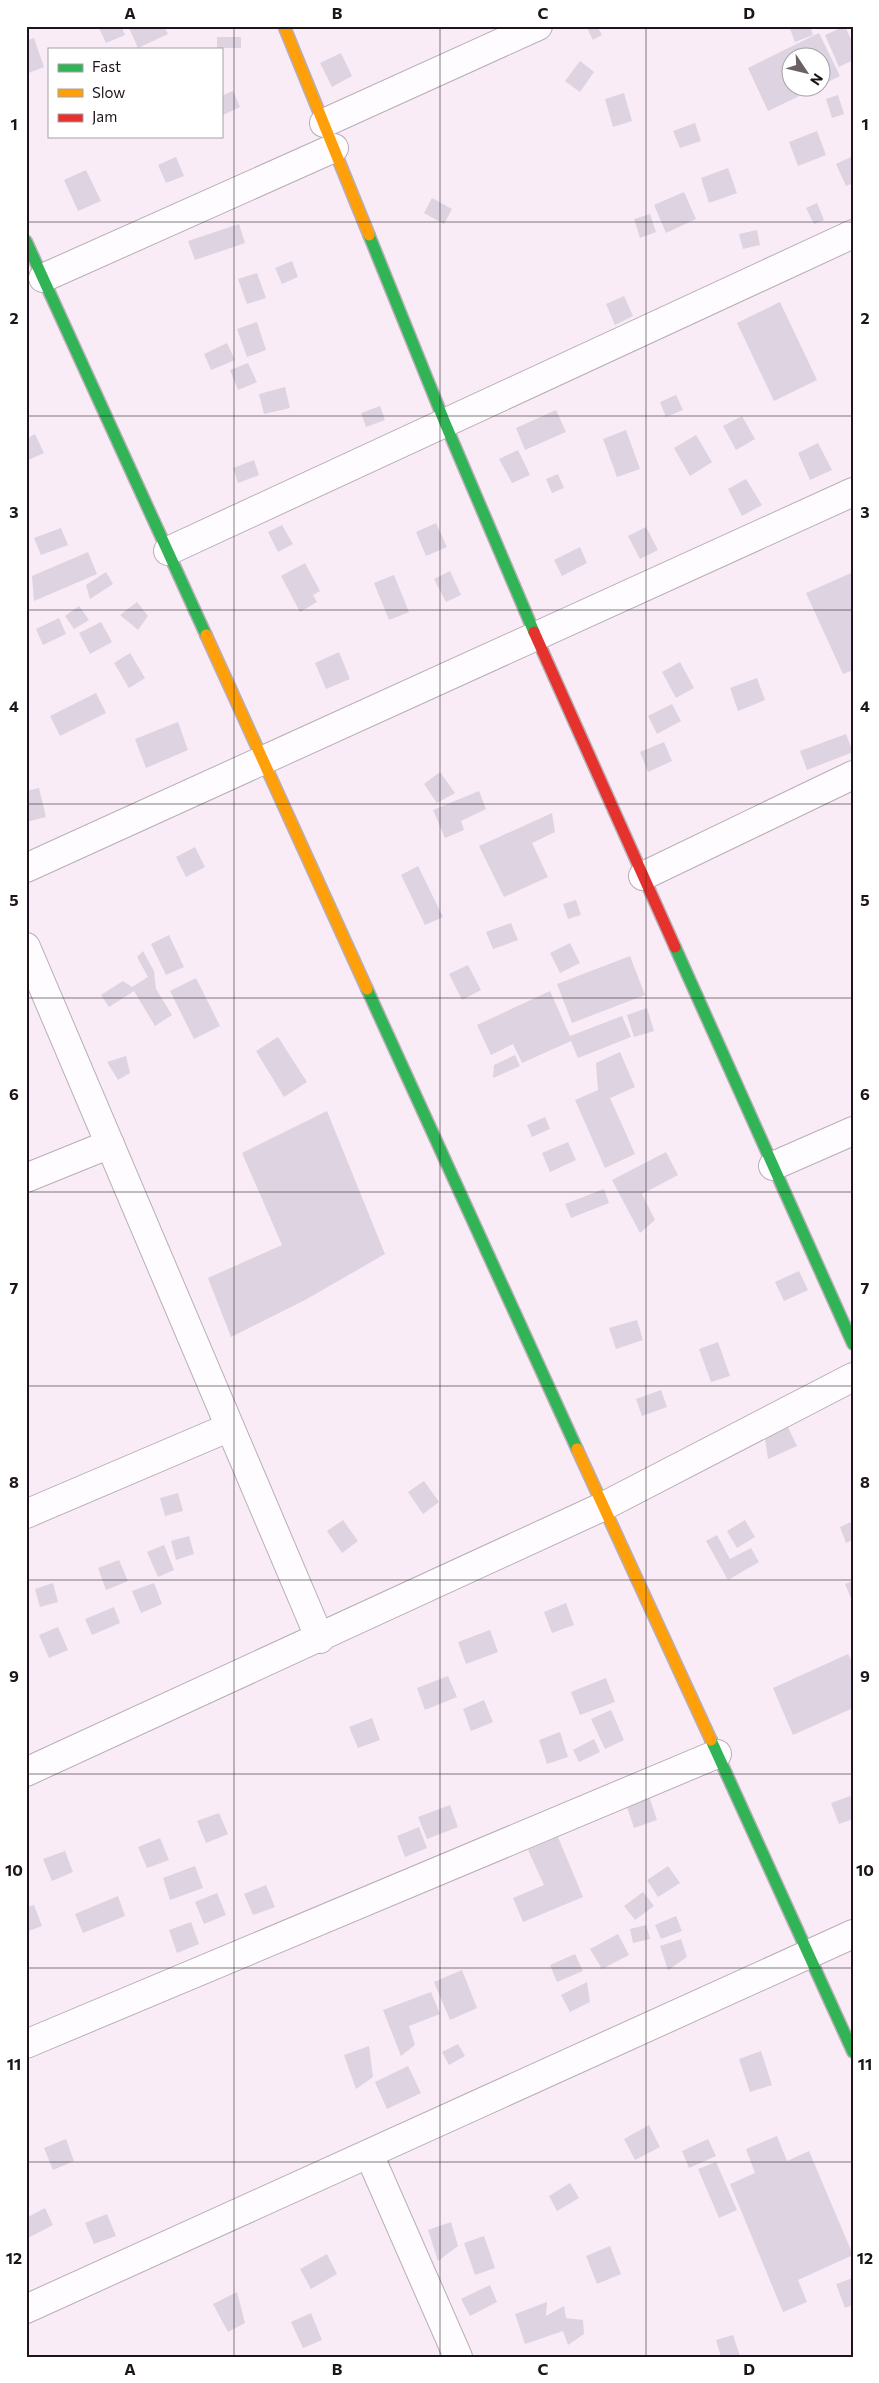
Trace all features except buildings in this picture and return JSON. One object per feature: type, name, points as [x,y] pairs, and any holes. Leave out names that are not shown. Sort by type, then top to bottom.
[{"type":"street","points":[[284,26],[445,423],[536,636],[853,1344]]},
{"type":"street","points":[[324,124],[538,26]]},
{"type":"street","points":[[43,278],[334,148]]},
{"type":"street","points":[[168,551],[853,234]]},
{"type":"street","points":[[26,241],[602,1506],[853,2052]]},
{"type":"street","points":[[26,868],[853,492]]},
{"type":"street","points":[[643,876],[853,775]]},
{"type":"street","points":[[26,947],[320,1639]]},
{"type":"street","points":[[773,1166],[853,1131]]},
{"type":"street","points":[[26,1178],[110,1144]]},
{"type":"street","points":[[26,1772],[320,1639],[602,1506],[853,1377]]},
{"type":"street","points":[[26,1514],[230,1428]]},
{"type":"street","points":[[26,2044],[717,1754]]},
{"type":"street","points":[[26,2309],[853,1934]]},
{"type":"street","points":[[369,2154],[458,2357]]},
{"type":"traffic: fast","points":[[369,235],[445,423],[534,632]]},
{"type":"traffic: fast","points":[[26,241],[206,635]]},
{"type":"traffic: fast","points":[[675,947],[853,1344]]},
{"type":"traffic: fast","points":[[367,989],[577,1449]]},
{"type":"traffic: fast","points":[[711,1740],[853,2052]]},
{"type":"traffic: slow","points":[[284,26],[369,235]]},
{"type":"traffic: slow","points":[[206,635],[367,989]]},
{"type":"traffic: slow","points":[[577,1449],[711,1740]]},
{"type":"traffic: jam","points":[[534,632],[675,947]]}]
